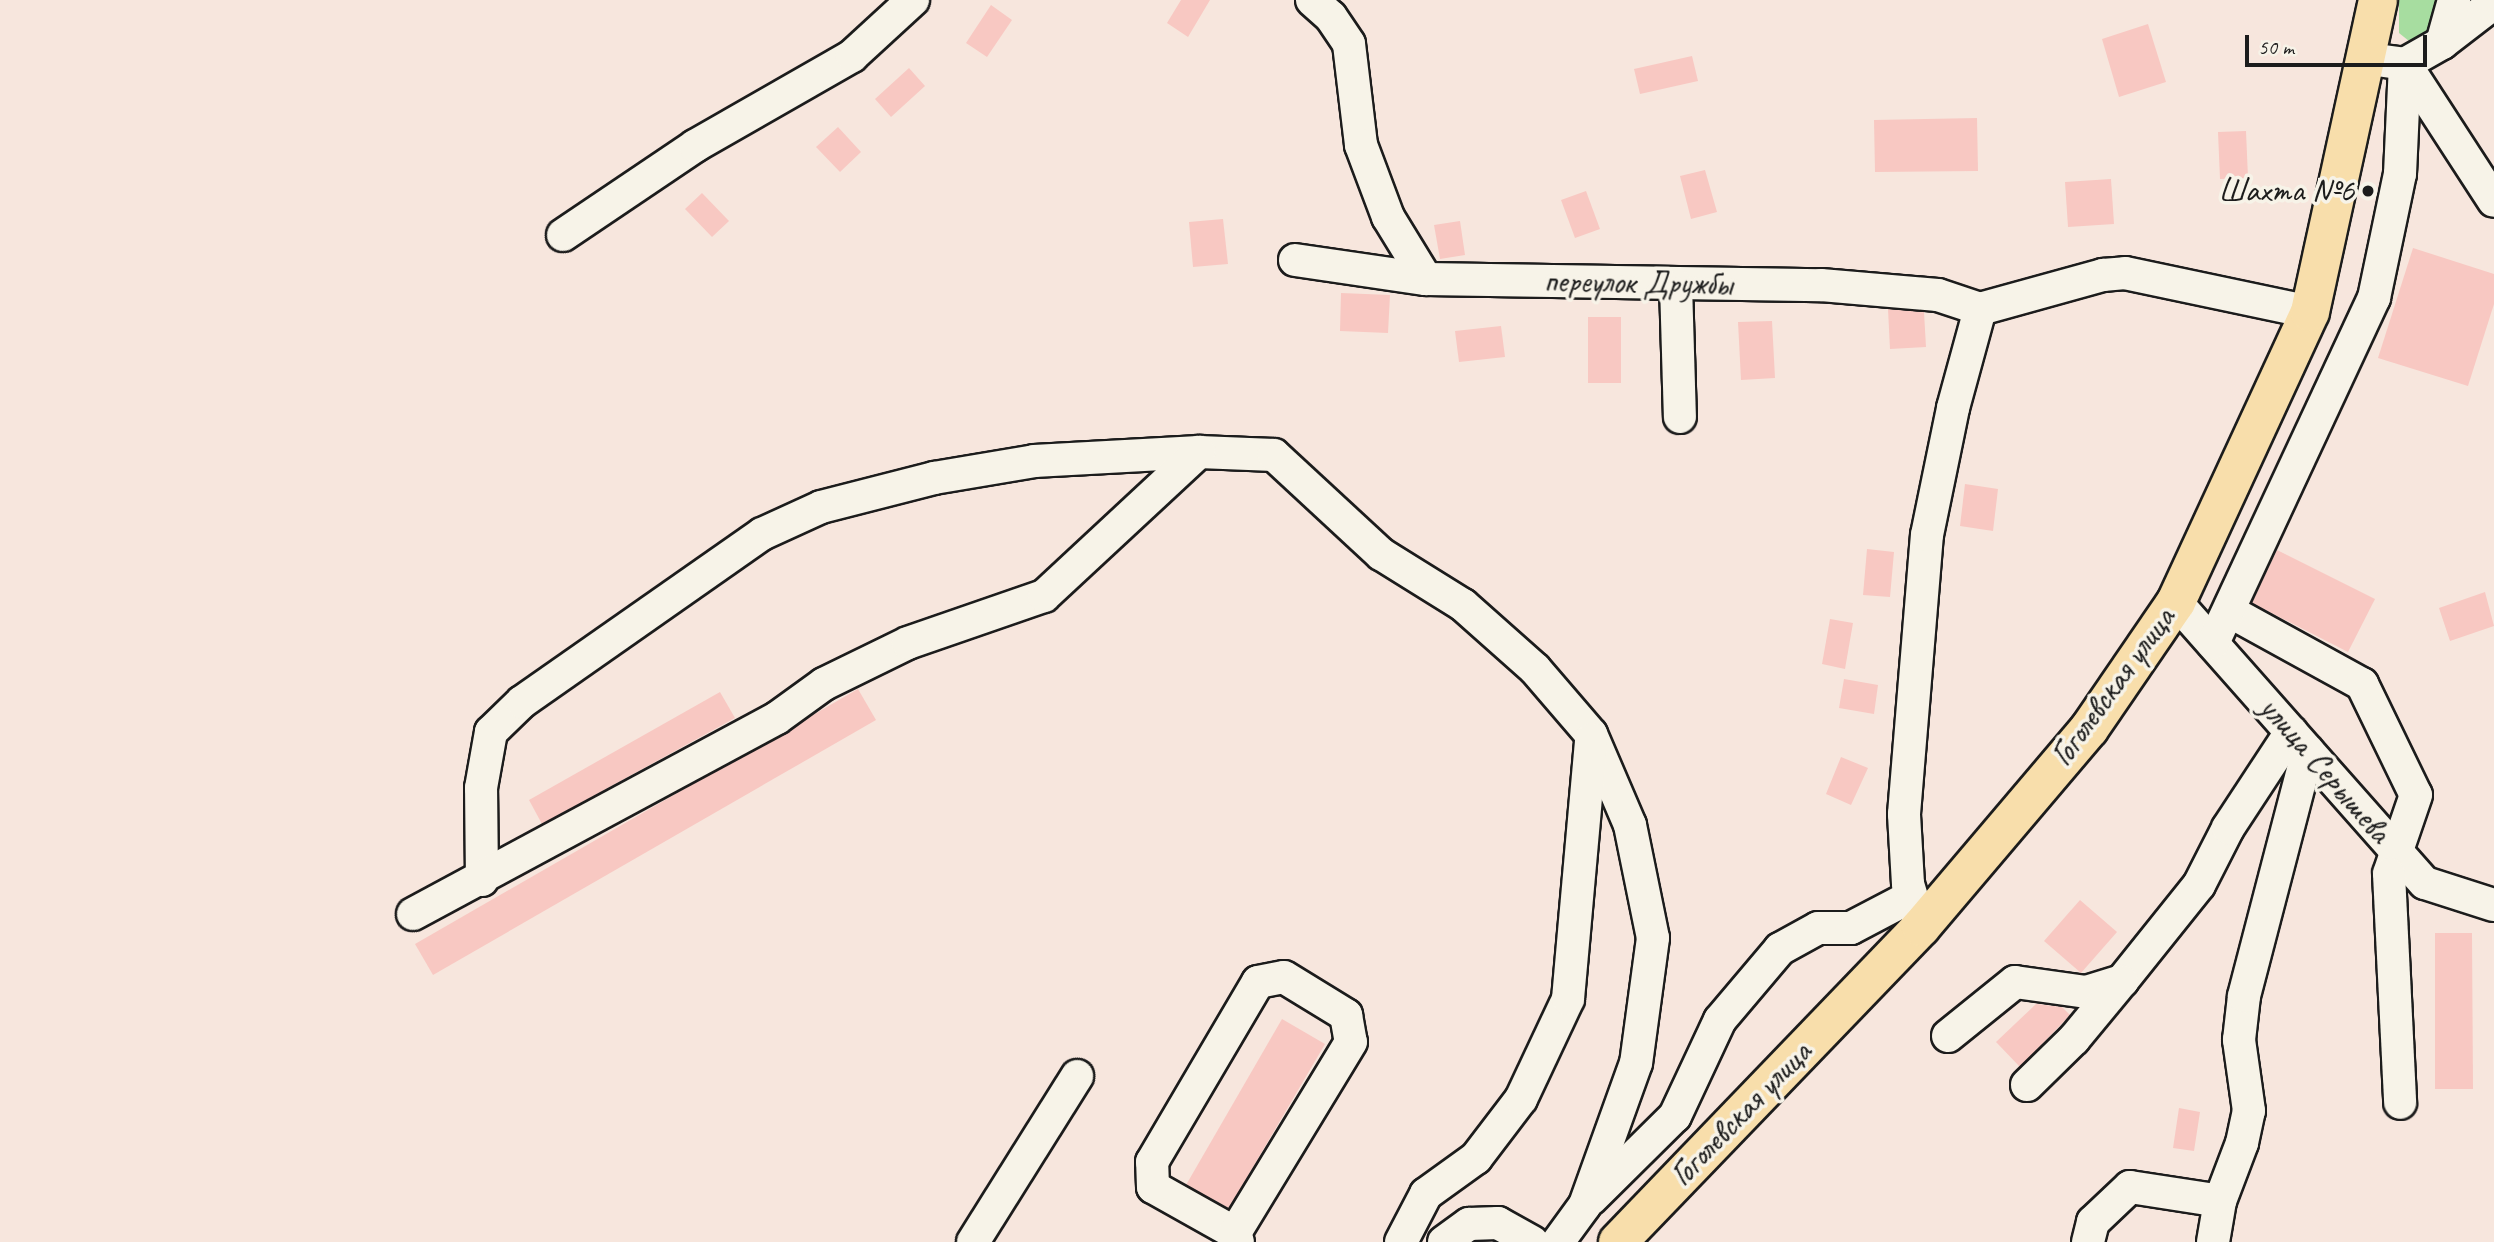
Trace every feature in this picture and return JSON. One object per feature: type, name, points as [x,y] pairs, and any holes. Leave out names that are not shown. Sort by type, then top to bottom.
[{"type":"main road","name":"Гоголевская улица","points":[[1618,1242],[1916,912],[2089,729],[2176,602],[2310,312],[2378,0]]},
{"type":"street","points":[[563,235],[695,146],[852,56],[913,0]]},
{"type":"street","points":[[1312,0],[1331,17],[1349,44],[1362,145],[1388,217],[1426,279]]},
{"type":"street","points":[[2442,43],[2454,0]]},
{"type":"street","points":[[2365,58],[2405,64],[2442,43],[2494,3]]},
{"type":"street","points":[[2405,64],[2494,201]]},
{"type":"street","points":[[2213,643],[2374,298],[2400,174],[2405,64]]},
{"type":"street","name":"переулок Дружбы","points":[[1295,260],[1426,279],[1676,285],[1821,285],[1938,295],[1980,309]]},
{"type":"street","points":[[1558,1242],[1585,1205],[1675,1116],[1720,1020],[1780,949],[1818,928],[1851,928],[1916,912],[1904,814],[1927,535],[1953,408],[1980,309],[2103,275],[2125,273],[2310,312]]},
{"type":"street","points":[[1676,285],[1680,417]]},
{"type":"street","points":[[482,880],[481,788],[491,732],[522,702],[762,534],[821,507],[934,478],[1034,461],[1199,452],[1274,455],[1381,554],[1463,605],[1535,669],[1591,734],[1630,825],[1653,938],[1636,1063],[1585,1205]]},
{"type":"street","points":[[413,914],[482,880],[777,718],[824,684],[908,643],[1044,596],[1199,452]]},
{"type":"street","name":"улица Серышева","points":[[2176,602],[2425,883],[2494,905]]},
{"type":"street","points":[[2229,611],[2362,684],[2416,795],[2389,874],[2400,1103]]},
{"type":"street","points":[[1401,1242],[1426,1194],[1476,1158],[1521,1099],[1568,999],[1591,734]]},
{"type":"street","points":[[2027,1085],[2074,1039],[2199,884],[2228,828],[2299,741]]},
{"type":"street","points":[[2213,1242],[2220,1201],[2242,1143],[2249,1111],[2239,1040],[2244,996],[2299,741]]},
{"type":"street","points":[[1284,978],[1346,1014],[1351,1042],[1237,1237],[1153,1187],[1152,1163],[1258,982],[1284,978]]},
{"type":"street","points":[[1948,1036],[2015,982],[2086,992],[2122,981]]},
{"type":"street","points":[[973,1242],[1077,1076]]},
{"type":"street","points":[[2088,1242],[2093,1222],[2130,1187],[2220,1201]]},
{"type":"street","points":[[1444,1242],[1469,1224],[1498,1223],[1532,1242]]},
{"type":"green space","points":[[2399,0],[2443,0],[2436,23],[2421,37],[2409,41],[2399,33]]},
{"type":"building","points":[[1181,0],[1210,0],[1188,37],[1167,23]]},
{"type":"building","points":[[991,5],[1012,20],[987,57],[966,43]]},
{"type":"building","points":[[2148,24],[2166,82],[2119,97],[2102,39]]},
{"type":"building","points":[[1692,56],[1698,81],[1640,94],[1634,69]]},
{"type":"building","points":[[909,68],[925,86],[891,117],[875,99]]},
{"type":"building","points":[[1977,118],[1978,171],[1875,172],[1874,120]]},
{"type":"building","points":[[838,127],[861,152],[840,172],[816,147]]},
{"type":"building","points":[[2246,131],[2248,178],[2220,179],[2218,132]]},
{"type":"building","points":[[1705,170],[1717,212],[1691,219],[1680,176]]},
{"type":"building","points":[[2111,179],[2114,224],[2068,227],[2065,182]]},
{"type":"building","points":[[1586,191],[1600,229],[1575,238],[1561,200]]},
{"type":"building","points":[[702,193],[729,221],[712,237],[685,209]]},
{"type":"building","points":[[1223,219],[1228,264],[1193,267],[1189,222]]},
{"type":"building","points":[[1460,221],[1465,255],[1440,259],[1434,225]]},
{"type":"building","points":[[2413,248],[2494,274],[2494,304],[2468,386],[2378,358]]},
{"type":"building","points":[[1341,293],[1390,295],[1388,333],[1340,331]]},
{"type":"building","points":[[1888,309],[1924,312],[1926,347],[1890,349]]},
{"type":"building","points":[[1588,317],[1621,317],[1621,383],[1588,383]]},
{"type":"building","points":[[1772,321],[1775,378],[1741,380],[1738,322]]},
{"type":"building","points":[[1501,326],[1505,357],[1459,362],[1455,331]]},
{"type":"building","points":[[1965,484],[1998,489],[1993,531],[1960,526]]},
{"type":"building","points":[[1867,549],[1894,552],[1890,597],[1863,595]]},
{"type":"building","points":[[2277,550],[2375,599],[2348,652],[2252,603]]},
{"type":"building","points":[[2485,592],[2494,626],[2450,641],[2439,608]]},
{"type":"building","points":[[1830,619],[1853,623],[1845,669],[1822,664]]},
{"type":"building","points":[[1844,679],[1878,685],[1874,714],[1839,708]]},
{"type":"building","points":[[858,689],[876,720],[433,975],[415,944]]},
{"type":"building","points":[[720,692],[735,718],[542,824],[529,800]]},
{"type":"building","points":[[1841,757],[1868,768],[1851,805],[1826,794]]},
{"type":"building","points":[[2080,900],[2117,932],[2081,973],[2044,941]]},
{"type":"building","points":[[2435,933],[2472,933],[2473,1089],[2435,1089]]},
{"type":"building","points":[[2036,1004],[2062,1007],[2070,1015],[2020,1067],[1996,1042]]},
{"type":"building","points":[[1282,1019],[1325,1044],[1229,1208],[1186,1185]]},
{"type":"building","points":[[2179,1108],[2200,1112],[2194,1151],[2173,1148]]},
{"type":"place","name":"Шахта №6","points":[[2368,191]]}]
